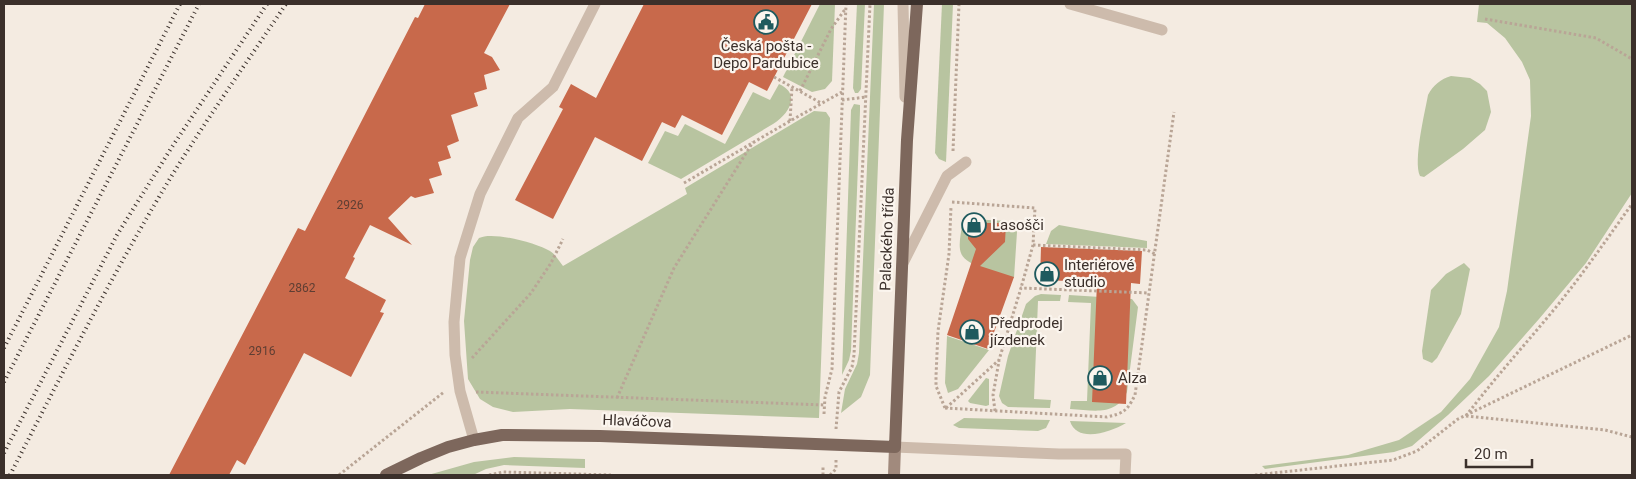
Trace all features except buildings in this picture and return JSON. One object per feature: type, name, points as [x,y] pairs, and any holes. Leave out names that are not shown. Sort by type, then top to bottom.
[{"type":"main road","name":"Palackého třída","points":[[895,447],[907,140],[917,4]]},
{"type":"main road","name":"Hlaváčova","points":[[386,475],[448,447],[502,435],[521,434],[895,447]]},
{"type":"street","name":"Palackého třída","points":[[894,475],[895,447]]},
{"type":"lane","points":[[474,440],[460,391],[455,355],[454,322],[460,258],[477,202],[518,118],[553,87],[595,4]]},
{"type":"lane","points":[[903,4],[907,140]]},
{"type":"lane","points":[[1070,4],[1162,30]]},
{"type":"lane","points":[[902,265],[942,187],[952,171],[966,162]]},
{"type":"lane","points":[[895,447],[1059,454],[1126,454],[1138,450]]},
{"type":"lane","points":[[1125,475],[1126,454]]},
{"type":"path","points":[[837,412],[839,392],[852,367],[854,355],[870,4]]},
{"type":"path","points":[[945,408],[936,386],[936,376],[938,331],[949,254],[959,4]]},
{"type":"path","points":[[800,91],[846,5]]},
{"type":"path","points":[[824,414],[832,369],[846,5]]},
{"type":"path","points":[[1485,19],[1596,38],[1632,59]]},
{"type":"path","points":[[774,77],[821,103]]},
{"type":"path","points":[[790,121],[792,87]]},
{"type":"path","points":[[684,182],[843,92]]},
{"type":"path","points":[[842,100],[866,97]]},
{"type":"path","points":[[945,408],[1107,417],[1122,413],[1129,406],[1135,395],[1174,112]]},
{"type":"path","points":[[616,398],[674,268],[753,142]]},
{"type":"path","points":[[951,202],[1035,208],[1033,245],[999,360],[993,395],[995,411]]},
{"type":"path","points":[[1466,416],[1492,382],[1552,312],[1588,266],[1632,204]]},
{"type":"path","points":[[470,361],[531,294],[551,263],[563,239]]},
{"type":"path","points":[[1033,245],[1147,250],[1155,254]]},
{"type":"path","points":[[1021,288],[1150,293]]},
{"type":"path","points":[[1255,475],[1393,460],[1417,451],[1458,419],[1632,335]]},
{"type":"path","points":[[945,408],[999,360]]},
{"type":"path","points":[[339,475],[444,392],[460,391],[825,406]]},
{"type":"path","points":[[1466,416],[1605,430],[1632,437]]},
{"type":"path","points":[[823,467],[823,475]]},
{"type":"path","points":[[830,475],[836,469]]},
{"type":"path","points":[[489,475],[503,472],[611,475]]},
{"type":"green space","points":[[820,4],[835,4],[832,81],[825,89],[812,92],[783,77]]},
{"type":"green space","points":[[857,4],[865,4],[861,89],[858,93],[855,93],[853,88]]},
{"type":"green space","points":[[874,4],[884,4],[870,375],[861,397],[841,413],[845,389],[857,364],[859,353]]},
{"type":"green space","points":[[942,4],[953,4],[946,162],[939,159],[935,153]]},
{"type":"green space","points":[[1479,4],[1632,4],[1632,193],[1586,263],[1539,319],[1489,376],[1412,446],[1394,452],[1265,469],[1262,466],[1348,455],[1399,440],[1441,412],[1470,379],[1499,327],[1507,291],[1531,116],[1530,80],[1522,62],[1505,38],[1487,23],[1477,22]]},
{"type":"green space","points":[[1451,76],[1470,78],[1480,84],[1487,91],[1491,112],[1485,130],[1463,149],[1424,177],[1420,176],[1418,169],[1419,148],[1428,95],[1438,83]]},
{"type":"green space","points":[[779,84],[790,93],[791,99],[788,110],[773,124],[681,179],[648,163],[665,131],[678,136],[685,124],[725,144],[753,92],[770,100]]},
{"type":"green space","points":[[854,104],[860,105],[860,111],[851,351],[842,375],[851,110]]},
{"type":"green space","points":[[814,111],[826,112],[830,118],[819,418],[570,409],[513,412],[493,407],[480,399],[468,379],[464,321],[470,260],[473,247],[479,238],[485,236],[504,237],[544,248],[556,256],[563,266],[687,194],[685,188]]},
{"type":"green space","points":[[969,219],[1008,221],[1014,225],[1017,232],[1014,278],[976,266],[964,258],[960,250],[960,236],[962,225]]},
{"type":"green space","points":[[1059,225],[1147,241],[1147,248],[1046,244],[1051,231]]},
{"type":"green space","points":[[1464,263],[1470,269],[1461,314],[1437,358],[1432,363],[1423,359],[1422,351],[1431,290],[1446,274]]},
{"type":"green space","points":[[1041,294],[1061,295],[1060,301],[1038,301],[1034,399],[1051,400],[1050,408],[1008,407],[1002,403],[999,396],[1008,356],[1026,304],[1035,296]]},
{"type":"green space","points":[[1069,295],[1132,299],[1138,307],[1127,392],[1122,400],[1110,409],[1095,411],[1070,409],[1071,401],[1087,401],[1091,303],[1068,302]]},
{"type":"green space","points":[[947,336],[989,350],[958,389],[948,393],[945,383]]},
{"type":"green space","points":[[986,378],[989,379],[989,405],[970,403],[968,401]]},
{"type":"green space","points":[[964,418],[1050,420],[1046,428],[1038,431],[959,428],[953,425]]},
{"type":"green space","points":[[1070,421],[1126,423],[1112,430],[1087,434],[1074,428]]},
{"type":"green space","points":[[514,457],[585,459],[585,468],[504,465],[486,469],[473,475],[428,475],[474,462]]},
{"type":"railway","points":[[4,348],[180,4]]},
{"type":"railway","points":[[4,382],[199,4]]},
{"type":"railway","points":[[4,453],[117,235],[170,150],[267,4]]},
{"type":"railway","points":[[10,475],[139,231],[205,124],[286,4]]},
{"type":"place","name":"Česká pošta - Depo Pardubice","points":[[766,22]]},
{"type":"place","name":"Lasošči","points":[[974,225]]},
{"type":"place","name":"Interiérové studio","points":[[1047,274]]},
{"type":"place","name":"Předprodej jízdenek","points":[[972,332]]},
{"type":"place","name":"Alza","points":[[1100,378]]}]
